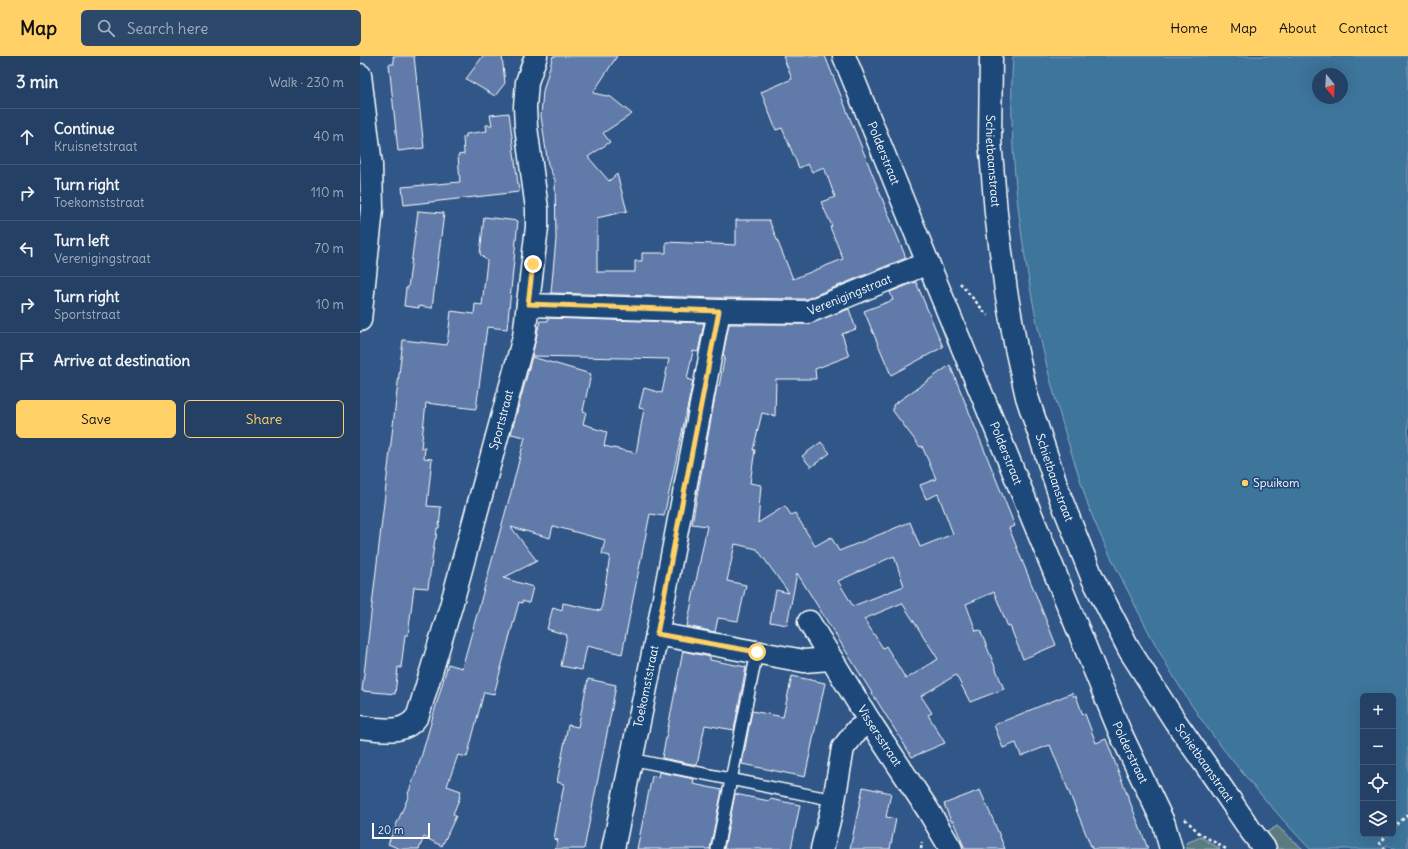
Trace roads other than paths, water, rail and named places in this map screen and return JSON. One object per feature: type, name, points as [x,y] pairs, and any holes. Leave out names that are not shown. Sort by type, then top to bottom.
[{"type":"street","name":"Sportstraat","points":[[360,727],[396,730],[410,724],[418,715],[451,606],[524,336],[536,243],[537,209],[526,126],[525,107],[527,82],[536,56]]},
{"type":"street","name":"Polderstraat","points":[[844,56],[1120,732],[1164,824],[1171,849]]},
{"type":"street","name":"Schietbaanstraat","points":[[991,56],[990,140],[996,213],[1006,290],[1016,348],[1027,397],[1061,499],[1092,577],[1130,651],[1175,721],[1265,849]]},
{"type":"street","points":[[360,75],[371,165],[372,209],[360,320]]},
{"type":"street","name":"Verenigingstraat","points":[[528,304],[719,311],[808,312],[928,263]]},
{"type":"street","name":"Toekomststraat","points":[[613,849],[630,759],[657,634],[719,311]]},
{"type":"street","name":"Vissersstraat","points":[[809,622],[830,659],[928,810],[950,849]]},
{"type":"street","points":[[657,634],[804,661],[830,659]]},
{"type":"street","points":[[822,849],[834,800],[843,748],[857,730],[870,722]]},
{"type":"lane","points":[[717,849],[757,652]]},
{"type":"lane","points":[[630,759],[834,800]]},
{"type":"water","name":"Spuikom","points":[[1013,56],[1408,56],[1408,849],[1392,849],[1387,845],[1382,849],[1310,849],[1259,792],[1211,733],[1178,684],[1149,632],[1106,548],[1091,513],[1053,391],[1038,329],[1023,246],[1013,151]]},
{"type":"place","name":"Spuikom","points":[[1245,483]]}]
